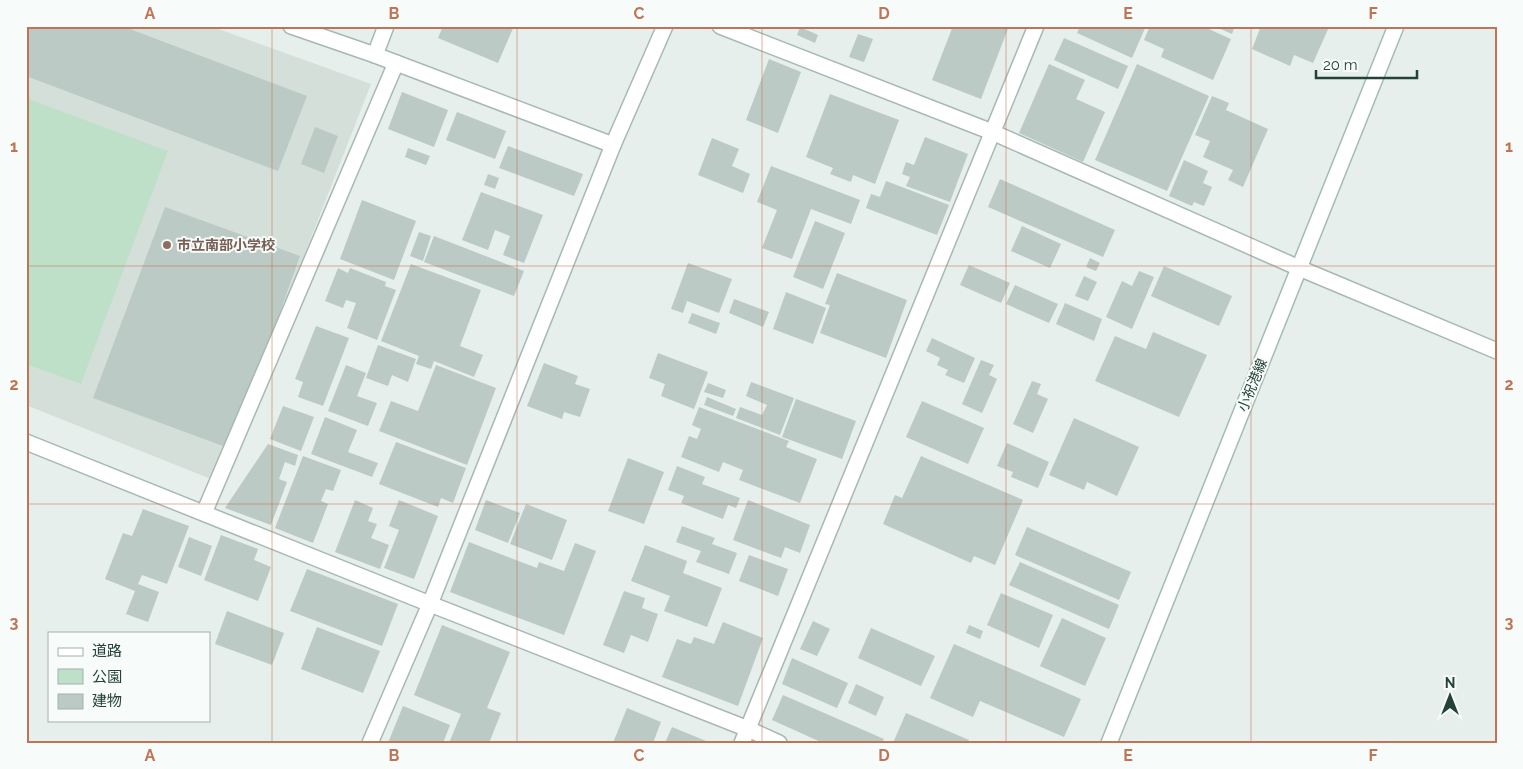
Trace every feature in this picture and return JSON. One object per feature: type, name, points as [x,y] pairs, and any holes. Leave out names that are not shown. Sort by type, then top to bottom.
[{"type":"street","points":[[291,26],[396,63],[613,145]]},
{"type":"street","points":[[375,56],[386,26]]},
{"type":"street","points":[[370,743],[430,604],[613,145],[665,26]]},
{"type":"street","points":[[720,26],[992,132],[1299,268],[1497,351]]},
{"type":"street","points":[[745,736],[1036,26]]},
{"type":"street","name":"小祝港線","points":[[1109,743],[1396,26]]},
{"type":"street","points":[[204,513],[396,63]]},
{"type":"street","points":[[26,442],[430,604],[745,736],[779,743]]},
{"type":"shaded area","name":"市立南部小学校","points":[[26,26],[210,26],[371,84],[216,481],[26,405]]},
{"type":"green space","points":[[26,98],[168,151],[81,384],[26,364]]},
{"type":"building","points":[[26,26],[122,26],[307,96],[278,171],[26,76]]},
{"type":"building","points":[[443,26],[514,26],[498,63],[438,38]]},
{"type":"building","points":[[953,26],[1009,26],[981,99],[932,80]]},
{"type":"building","points":[[1080,26],[1146,26],[1132,58],[1077,33]]},
{"type":"building","points":[[1150,26],[1202,26],[1231,39],[1213,80],[1161,57],[1164,49],[1144,40]]},
{"type":"building","points":[[1214,26],[1235,26],[1232,34]]},
{"type":"building","points":[[1261,26],[1329,27],[1313,63],[1294,55],[1290,66],[1252,49]]},
{"type":"building","points":[[800,27],[818,35],[815,43],[797,35]]},
{"type":"building","points":[[858,34],[873,39],[864,62],[849,57]]},
{"type":"building","points":[[1064,38],[1128,66],[1118,89],[1054,60]]},
{"type":"building","points":[[769,59],[801,72],[778,133],[746,120]]},
{"type":"building","points":[[1049,64],[1085,80],[1076,99],[1105,112],[1083,162],[1019,133]]},
{"type":"building","points":[[1137,64],[1209,96],[1167,191],[1095,160]]},
{"type":"building","points":[[402,92],[448,110],[434,147],[388,129]]},
{"type":"building","points":[[830,94],[899,120],[875,184],[853,175],[851,182],[830,174],[833,168],[806,157]]},
{"type":"building","points":[[1212,96],[1229,103],[1226,110],[1268,129],[1243,187],[1228,180],[1233,170],[1203,157],[1210,141],[1195,135]]},
{"type":"building","points":[[457,112],[506,131],[495,159],[446,140]]},
{"type":"building","points":[[315,127],[338,136],[324,173],[301,164]]},
{"type":"building","points":[[925,137],[968,154],[950,202],[906,186],[910,177],[902,174],[906,162],[914,165]]},
{"type":"building","points":[[712,138],[739,149],[732,166],[750,174],[743,193],[698,175]]},
{"type":"building","points":[[508,146],[583,174],[574,196],[499,168]]},
{"type":"building","points":[[408,148],[430,156],[426,165],[405,157]]},
{"type":"building","points":[[1184,160],[1208,171],[1203,183],[1212,187],[1204,206],[1194,202],[1192,206],[1169,196]]},
{"type":"building","points":[[771,166],[860,200],[851,224],[811,209],[792,259],[762,248],[777,210],[757,202]]},
{"type":"building","points":[[488,174],[499,178],[495,189],[484,185]]},
{"type":"building","points":[[1000,179],[1115,230],[1103,257],[988,207]]},
{"type":"building","points":[[886,181],[949,205],[937,235],[866,208],[871,194],[880,197]]},
{"type":"building","points":[[481,192],[543,215],[524,263],[503,255],[510,236],[495,230],[488,250],[462,240]]},
{"type":"building","points":[[362,200],[416,221],[394,280],[340,259]]},
{"type":"building","points":[[165,207],[300,256],[231,449],[93,398]]},
{"type":"building","points":[[815,221],[845,233],[823,289],[793,277]]},
{"type":"building","points":[[1022,226],[1061,244],[1050,268],[1011,251]]},
{"type":"building","points":[[419,232],[431,236],[423,261],[410,256]]},
{"type":"building","points":[[434,236],[524,271],[514,296],[424,262]]},
{"type":"building","points":[[1090,258],[1100,263],[1096,271],[1086,267]]},
{"type":"building","points":[[688,263],[732,279],[719,313],[687,301],[683,313],[671,309]]},
{"type":"building","points":[[411,264],[481,290],[460,346],[483,355],[474,377],[434,361],[431,369],[416,364],[419,356],[381,341]]},
{"type":"building","points":[[969,265],[1010,283],[1001,303],[960,285]]},
{"type":"building","points":[[1164,266],[1232,296],[1219,326],[1151,296]]},
{"type":"building","points":[[338,268],[348,273],[350,268],[386,282],[385,286],[396,290],[377,340],[347,328],[356,303],[346,300],[343,308],[325,301]]},
{"type":"building","points":[[1139,271],[1154,277],[1132,329],[1106,317],[1122,281],[1132,286]]},
{"type":"building","points":[[837,273],[907,300],[886,358],[820,333],[830,305],[825,304]]},
{"type":"building","points":[[1084,276],[1097,282],[1088,301],[1075,296]]},
{"type":"building","points":[[1015,285],[1058,304],[1049,323],[1006,304]]},
{"type":"building","points":[[786,292],[826,308],[813,344],[773,329]]},
{"type":"building","points":[[734,299],[769,312],[763,327],[729,313]]},
{"type":"building","points":[[1065,303],[1102,319],[1094,341],[1056,324]]},
{"type":"building","points":[[692,313],[720,323],[716,334],[688,323]]},
{"type":"building","points":[[316,326],[349,338],[323,406],[298,397],[303,382],[295,379]]},
{"type":"building","points":[[1153,332],[1207,355],[1179,417],[1095,381],[1115,336],[1146,349]]},
{"type":"building","points":[[932,338],[975,358],[964,383],[945,375],[948,370],[937,365],[940,358],[926,351]]},
{"type":"building","points":[[378,345],[416,359],[408,382],[392,375],[388,386],[366,378]]},
{"type":"building","points":[[658,353],[708,372],[694,409],[661,396],[665,384],[649,378]]},
{"type":"building","points":[[981,360],[994,365],[989,375],[997,379],[982,413],[962,404]]},
{"type":"building","points":[[544,363],[578,376],[575,384],[590,389],[580,417],[564,412],[562,419],[527,406]]},
{"type":"building","points":[[346,365],[366,373],[357,396],[377,403],[368,426],[328,411]]},
{"type":"building","points":[[436,365],[496,388],[467,465],[379,431],[391,401],[418,411]]},
{"type":"building","points":[[1032,381],[1041,384],[1037,394],[1048,399],[1033,433],[1013,424]]},
{"type":"building","points":[[751,382],[794,398],[780,435],[736,418],[740,407],[762,415],[767,405],[746,396]]},
{"type":"building","points":[[708,383],[726,390],[723,398],[704,392]]},
{"type":"building","points":[[707,397],[736,409],[733,416],[704,405]]},
{"type":"building","points":[[796,399],[856,421],[842,459],[782,437]]},
{"type":"building","points":[[922,401],[984,428],[968,464],[906,437]]},
{"type":"building","points":[[283,406],[314,417],[301,451],[270,439]]},
{"type":"building","points":[[699,407],[789,441],[786,447],[817,459],[800,503],[739,480],[743,470],[723,462],[719,472],[681,457],[689,436],[697,439],[701,429],[692,425]]},
{"type":"building","points":[[325,417],[357,430],[348,452],[378,463],[372,477],[311,454]]},
{"type":"building","points":[[1074,418],[1139,447],[1117,496],[1087,482],[1084,490],[1049,475]]},
{"type":"building","points":[[396,442],[466,468],[453,503],[441,498],[438,507],[379,484]]},
{"type":"building","points":[[1007,443],[1049,462],[1038,488],[1011,477],[1013,472],[997,466]]},
{"type":"building","points":[[268,444],[298,455],[295,466],[285,462],[279,479],[287,482],[271,525],[225,508]]},
{"type":"building","points":[[303,456],[341,470],[333,491],[326,489],[321,501],[328,504],[313,543],[275,528]]},
{"type":"building","points":[[921,456],[1023,500],[995,565],[974,556],[971,563],[883,524],[895,495],[902,498]]},
{"type":"building","points":[[628,458],[664,472],[644,524],[608,511]]},
{"type":"building","points":[[677,466],[705,477],[702,484],[740,498],[736,508],[728,505],[723,519],[681,503],[684,496],[668,490]]},
{"type":"building","points":[[355,500],[373,508],[368,521],[377,524],[371,538],[389,545],[380,569],[335,552]]},
{"type":"building","points":[[399,500],[438,516],[414,579],[384,568],[399,530],[389,526]]},
{"type":"building","points":[[486,500],[520,513],[508,543],[475,530]]},
{"type":"building","points":[[748,500],[810,525],[800,553],[785,547],[781,558],[733,540]]},
{"type":"building","points":[[526,504],[567,520],[552,560],[510,544]]},
{"type":"building","points":[[143,509],[189,526],[167,584],[142,575],[138,584],[159,592],[148,622],[126,614],[135,591],[105,579],[123,533],[132,536]]},
{"type":"building","points":[[682,526],[715,538],[712,544],[737,553],[729,574],[696,562],[701,551],[676,542]]},
{"type":"building","points":[[1027,527],[1131,572],[1119,600],[1015,555]]},
{"type":"building","points":[[221,535],[258,549],[254,560],[271,567],[258,601],[204,580]]},
{"type":"building","points":[[189,537],[212,546],[201,576],[178,567]]},
{"type":"building","points":[[469,542],[537,568],[539,562],[564,571],[575,543],[596,551],[564,635],[450,592]]},
{"type":"building","points":[[645,545],[687,561],[683,573],[722,588],[707,627],[664,611],[670,596],[631,581]]},
{"type":"building","points":[[749,555],[788,569],[778,596],[739,581]]},
{"type":"building","points":[[1020,562],[1119,605],[1109,629],[1009,585]]},
{"type":"building","points":[[307,569],[398,604],[382,646],[290,611]]},
{"type":"building","points":[[624,591],[645,598],[642,608],[658,614],[648,642],[631,635],[624,653],[603,645]]},
{"type":"building","points":[[1001,593],[1053,615],[1039,648],[987,625]]},
{"type":"building","points":[[227,611],[284,633],[272,665],[215,644]]},
{"type":"building","points":[[1062,618],[1106,638],[1085,686],[1040,666]]},
{"type":"building","points":[[813,621],[830,629],[817,656],[800,649]]},
{"type":"building","points":[[723,622],[763,638],[738,706],[662,677],[677,639],[691,644],[694,637],[714,644]]},
{"type":"building","points":[[442,625],[510,652],[487,708],[501,713],[489,743],[449,743],[461,714],[414,695]]},
{"type":"building","points":[[969,625],[983,631],[980,639],[966,633]]},
{"type":"building","points":[[317,627],[380,651],[363,693],[301,669]]},
{"type":"building","points":[[871,628],[935,656],[921,686],[858,658]]},
{"type":"building","points":[[954,644],[1081,699],[1064,737],[980,701],[973,717],[930,698]]},
{"type":"building","points":[[792,658],[848,683],[837,708],[782,684]]},
{"type":"building","points":[[856,684],[884,697],[876,716],[848,703]]},
{"type":"building","points":[[783,695],[884,739],[882,743],[823,743],[772,720]]},
{"type":"building","points":[[403,706],[450,725],[443,743],[388,743]]},
{"type":"building","points":[[627,708],[661,722],[653,743],[613,743]]},
{"type":"building","points":[[906,713],[969,740],[968,743],[893,743]]},
{"type":"building","points":[[672,727],[711,743],[665,743]]},
{"type":"place","name":"市立南部小学校","points":[[167,245]]}]
